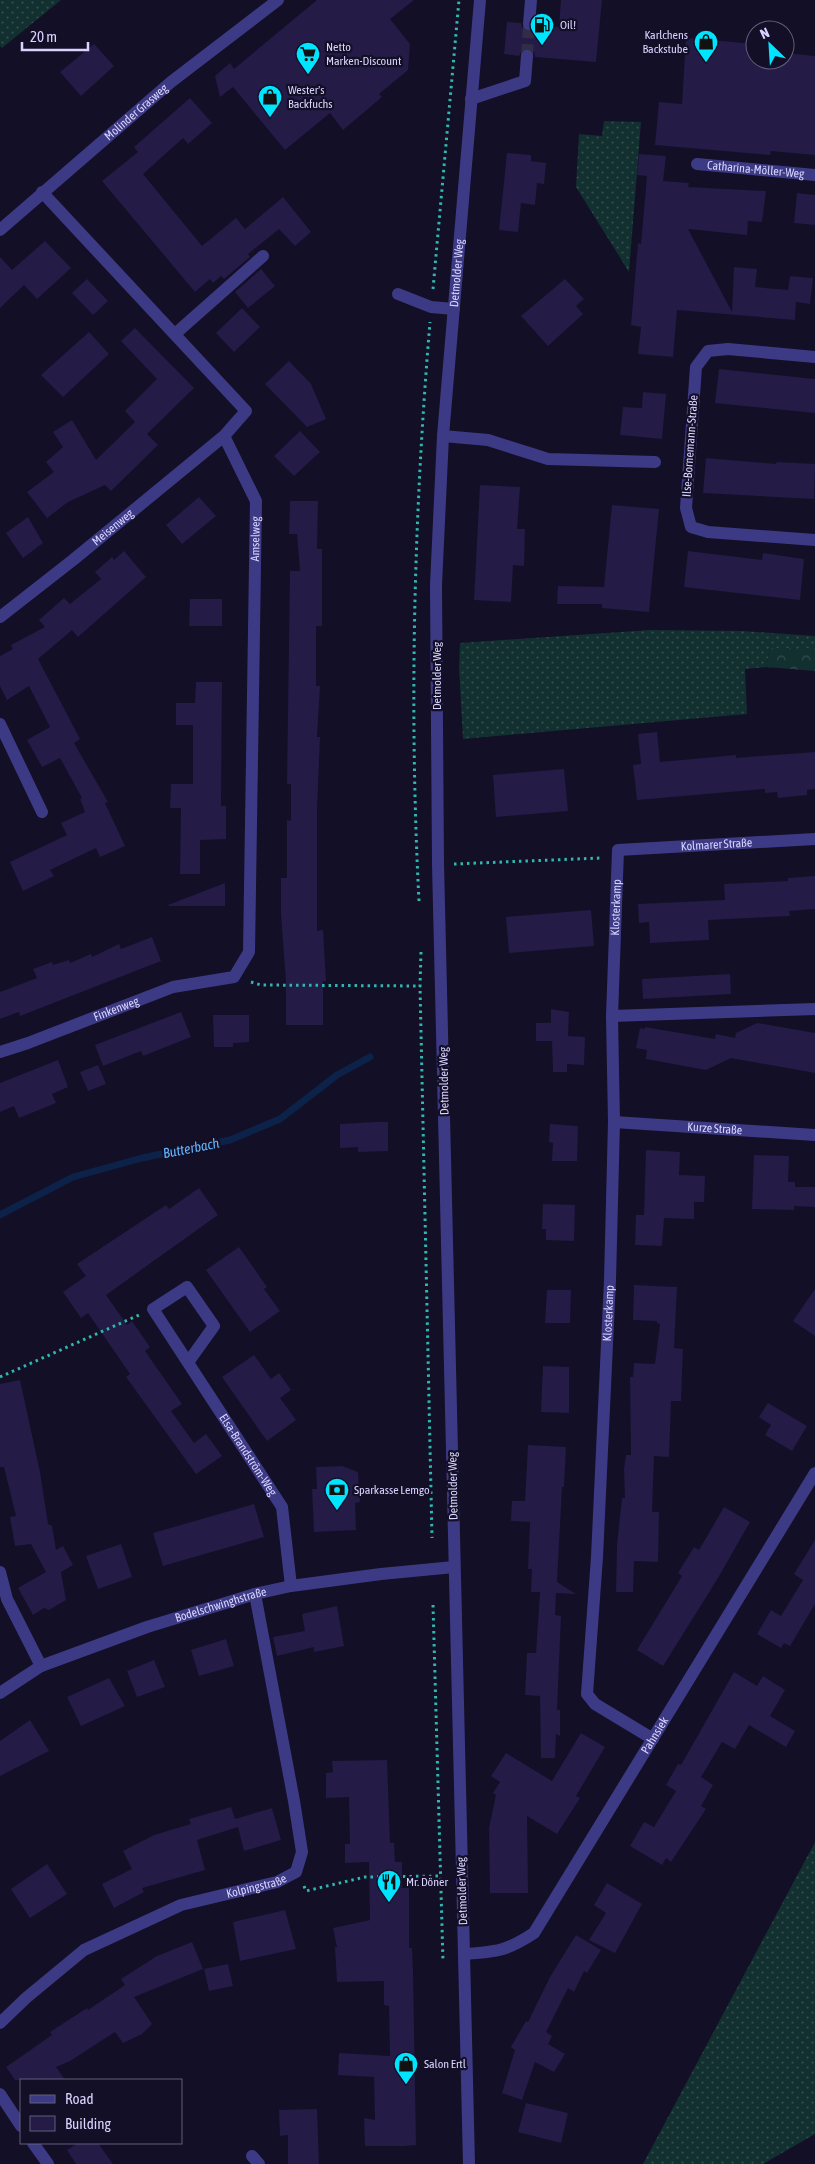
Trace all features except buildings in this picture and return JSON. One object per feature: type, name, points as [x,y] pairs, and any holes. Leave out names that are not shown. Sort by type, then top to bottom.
[{"type":"street","name":"Molinder Grasweg","points":[[0,230],[171,82],[278,0]]},
{"type":"street","name":"Detmolder Weg","points":[[469,2164],[438,864],[436,585],[443,436],[480,0]]},
{"type":"street","points":[[529,24],[530,0]]},
{"type":"street","points":[[471,99],[525,81],[527,56]]},
{"type":"street","name":"Catharina-Möller-Weg","points":[[697,164],[815,175]]},
{"type":"street","points":[[42,192],[246,411],[224,436]]},
{"type":"street","points":[[175,334],[263,256]]},
{"type":"street","points":[[398,294],[431,308],[454,309]]},
{"type":"street","name":"Ilse-Bornemann-Straße","points":[[815,357],[728,349],[708,351],[696,367],[686,508],[691,526],[708,532],[815,540]]},
{"type":"street","name":"Meisenweg","points":[[0,617],[73,560],[224,436]]},
{"type":"street","name":"Amselweg","points":[[224,436],[256,501],[249,952],[234,977]]},
{"type":"street","points":[[443,436],[488,440],[548,459],[656,462]]},
{"type":"street","points":[[0,724],[42,812]]},
{"type":"street","name":"Kolmarer Straße","points":[[618,854],[815,839]]},
{"type":"street","name":"Klosterkamp","points":[[618,854],[612,1016],[614,1122],[609,1320],[597,1557],[587,1694],[595,1704],[653,1739]]},
{"type":"street","name":"Finkenweg","points":[[0,1052],[173,987],[234,977]]},
{"type":"street","points":[[612,1016],[815,1008]]},
{"type":"street","name":"Kurze Straße","points":[[614,1122],[815,1135]]},
{"type":"street","points":[[153,1309],[186,1287],[214,1326],[189,1361]]},
{"type":"street","name":"Elsa-Brandström-Weg","points":[[153,1309],[189,1361],[282,1507],[291,1586]]},
{"type":"street","name":"Pahnsiek","points":[[464,1954],[502,1951],[514,1946],[534,1933],[815,1473]]},
{"type":"street","name":"Bodelschwinghstraße","points":[[0,1693],[41,1666],[147,1627],[255,1594],[291,1586],[454,1567]]},
{"type":"street","points":[[0,1572],[7,1599],[41,1666]]},
{"type":"street","name":"Kolpingstraße","points":[[0,2023],[26,1998],[84,1950],[181,1906],[277,1882],[296,1872],[302,1852],[296,1809],[255,1594]]},
{"type":"street","points":[[0,2094],[20,2124]]},
{"type":"street","points":[[34,2144],[48,2164]]},
{"type":"path","points":[[438,864],[618,854]]},
{"type":"path","points":[[234,977],[261,985],[442,986]]},
{"type":"path","points":[[0,1377],[153,1309]]},
{"type":"path","points":[[433,1605],[443,1962]]},
{"type":"path","points":[[296,1872],[306,1891],[365,1877],[441,1876]]},
{"type":"green space","points":[[0,0],[61,0],[2,48],[0,46]]},
{"type":"green space","points":[[604,121],[641,122],[629,272],[576,187],[579,134],[602,136]]},
{"type":"green space","points":[[650,630],[743,631],[815,636],[815,648],[770,648],[766,667],[745,669],[747,714],[463,739],[459,668],[460,643]]},
{"type":"green space","points":[[770,648],[815,648],[815,671],[766,667]]},
{"type":"green space","points":[[815,1842],[815,2134],[763,2164],[643,2164]]},
{"type":"waterway","name":"Butterbach","points":[[0,1215],[73,1177],[142,1158],[230,1140],[280,1119],[337,1075],[370,1057]]},
{"type":"tunnel","points":[[527,56],[529,24]]},
{"type":"place","name":"Oil!","points":[[542,46]]},
{"type":"place","name":"Karlchens Backstube","points":[[706,63]]},
{"type":"place","name":"Netto Marken-Discount","points":[[308,75]]},
{"type":"place","name":"Wester's Backfuchs","points":[[270,118]]},
{"type":"place","name":"Sparkasse Lemgo","points":[[337,1511]]},
{"type":"place","name":"Mr. Döner","points":[[389,1903]]},
{"type":"place","name":"Salon Ertl","points":[[406,2085]]}]
